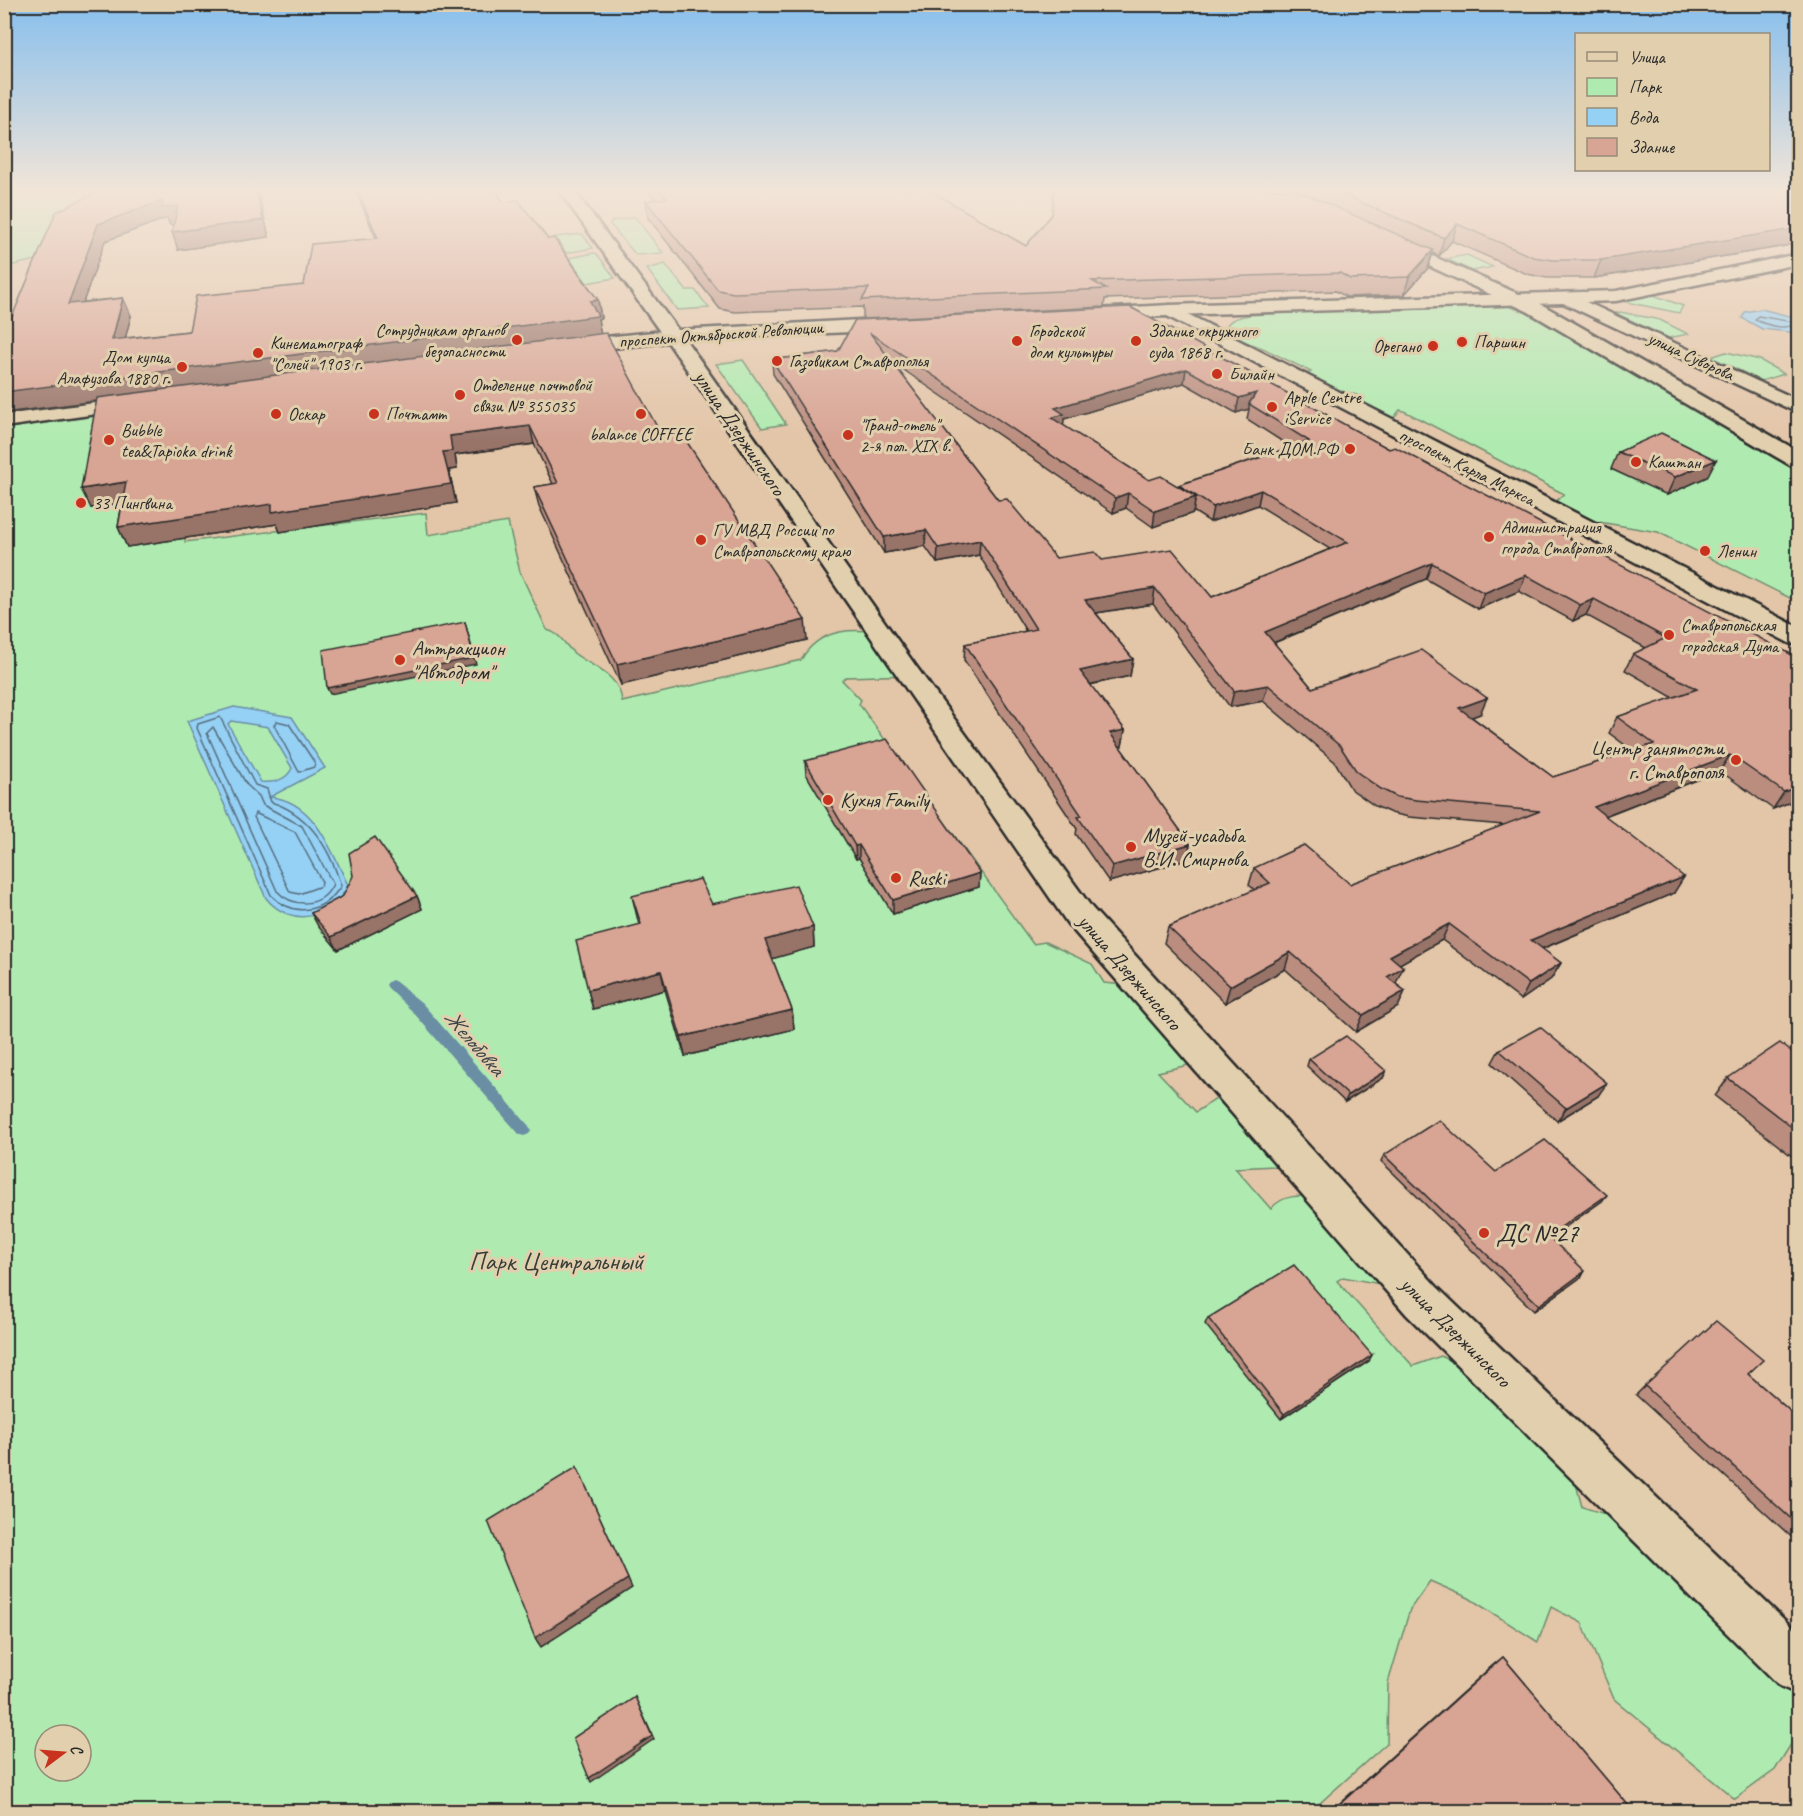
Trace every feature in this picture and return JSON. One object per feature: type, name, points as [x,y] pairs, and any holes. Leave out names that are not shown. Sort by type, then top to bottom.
[{"type":"street","name":"улица Дзержинского","points":[[628,274],[674,336],[898,662],[1080,916],[1422,1301],[1798,1668]]},
{"type":"street","points":[[1459,274],[1569,327],[1798,460]]},
{"type":"street","points":[[1077,314],[1616,296],[1725,274]]},
{"type":"street","name":"улица Суворова","points":[[1548,298],[1588,308],[1798,407]]},
{"type":"street","name":"проспект Карла Маркса","points":[[1170,310],[1798,637]]},
{"type":"street","name":"проспект Октябрьской Революции","points":[[549,350],[674,336],[913,323]]},
{"type":"street","points":[[4,421],[161,400]]},
{"type":"green space","points":[[580,274],[612,274],[615,278],[587,283]]},
{"type":"green space","points":[[650,274],[673,274],[686,290],[695,290],[709,308],[677,310]]},
{"type":"green space","points":[[1648,293],[1683,306],[1679,313],[1617,300]]},
{"type":"green space","points":[[1502,304],[1527,313],[1580,339],[1798,466],[1798,602],[1658,532],[1593,521],[1568,511],[1556,501],[1564,494],[1406,412],[1400,410],[1392,420],[1356,401],[1364,398],[1318,385],[1304,375],[1311,372],[1263,348],[1239,340],[1226,327],[1233,320],[1249,315],[1396,306]]},
{"type":"green space","points":[[1615,313],[1660,320],[1688,334],[1669,338]]},
{"type":"green space","points":[[1726,352],[1760,360],[1784,374],[1761,381],[1711,357]]},
{"type":"green space","points":[[743,360],[786,424],[762,428],[716,364]]},
{"type":"green space","name":"Парк Центральный","points":[[102,413],[188,491],[185,542],[426,513],[428,535],[508,522],[520,572],[547,630],[556,634],[575,654],[605,673],[616,685],[622,702],[801,660],[818,641],[840,632],[864,631],[890,634],[913,675],[846,677],[842,680],[861,700],[859,704],[1033,944],[1045,942],[1092,964],[1104,983],[1134,986],[1200,1044],[1188,1065],[1158,1072],[1196,1112],[1216,1099],[1232,1099],[1280,1162],[1275,1166],[1235,1168],[1271,1209],[1287,1198],[1319,1197],[1391,1286],[1343,1277],[1337,1281],[1413,1366],[1441,1356],[1470,1370],[1572,1468],[1582,1507],[1628,1521],[1797,1676],[1798,1733],[1775,1770],[1735,1799],[1614,1699],[1582,1623],[1551,1607],[1538,1642],[1469,1598],[1430,1581],[1410,1609],[1388,1683],[1387,1743],[1311,1811],[5,1811],[4,420]]},
{"type":"water","points":[[1761,309],[1798,318],[1798,333],[1762,329],[1742,318],[1745,312]]},
{"type":"water","points":[[234,707],[292,717],[325,768],[270,797],[285,800],[298,807],[310,817],[327,843],[348,885],[332,906],[310,916],[299,916],[287,914],[276,908],[266,898],[187,721]],"holes":[[[231,721],[268,727],[292,768],[286,776],[279,780],[261,782],[228,724]]]},
{"type":"building","points":[[30,274],[79,274],[68,304],[123,298],[112,340],[189,331],[196,296],[304,285],[306,274],[579,274],[598,300],[590,301],[598,316],[4,392],[4,336]]},
{"type":"building","points":[[705,274],[1317,274],[1092,281],[1106,289],[862,300],[869,288],[734,293],[718,290]]},
{"type":"building","points":[[1341,274],[1412,274],[1409,277],[1350,279]]},
{"type":"building","points":[[1130,307],[1389,449],[1395,447],[1798,658],[1798,786],[1784,792],[1730,755],[1594,807],[1684,877],[1531,940],[1561,963],[1529,984],[1449,924],[1390,956],[1403,967],[1387,977],[1405,991],[1363,1015],[1290,952],[1230,986],[1168,927],[1270,883],[1254,868],[1304,845],[1350,884],[1540,811],[1416,800],[1397,797],[1381,789],[1357,772],[1340,746],[1268,685],[1234,691],[1155,588],[1085,600],[1133,659],[1080,671],[1125,730],[1110,733],[1190,844],[1112,866],[1078,817],[1082,816],[965,644],[1036,629],[980,540],[938,548],[926,530],[884,537],[772,360],[838,351],[855,320]],"holes":[[[870,333],[1115,498],[1128,493],[1155,511],[1196,497],[1161,476],[1149,480],[1052,418],[1064,414],[1055,408],[1186,369],[1239,398],[1256,393],[1249,404],[1309,441],[1179,485],[1213,507],[1261,490],[1348,542],[1212,597],[1172,549],[1102,560],[1095,552],[1056,558],[1007,499],[998,500]],[[1432,563],[1484,593],[1526,575],[1580,605],[1594,599],[1666,638],[1633,654],[1697,689],[1617,717],[1654,744],[1553,777],[1459,708],[1487,698],[1421,650],[1312,688],[1265,632]]]},
{"type":"building","points":[[606,333],[662,436],[681,433],[805,620],[617,664],[534,487],[558,483],[530,426],[450,436],[452,451],[443,452],[451,484],[272,512],[272,504],[118,527],[126,482],[81,489],[97,398]]},
{"type":"building","points":[[1661,433],[1716,460],[1675,477],[1618,452]]},
{"type":"building","name":"Аттракцион \"Автодром\"","points":[[465,622],[474,658],[327,688],[323,650]]},
{"type":"building","points":[[887,739],[980,873],[893,900],[859,845],[855,846],[805,761]]},
{"type":"building","points":[[375,837],[417,896],[331,937],[311,913],[343,896],[353,876],[349,853]]},
{"type":"building","points":[[700,879],[712,904],[796,885],[813,927],[765,940],[792,1010],[681,1037],[661,971],[588,990],[576,941],[641,924],[632,896]]},
{"type":"building","points":[[1540,1027],[1607,1083],[1566,1108],[1499,1050]]},
{"type":"building","points":[[1346,1036],[1386,1071],[1348,1095],[1309,1059]]},
{"type":"building","points":[[1780,1043],[1798,1057],[1798,1132],[1728,1078]]},
{"type":"building","points":[[1439,1120],[1496,1172],[1545,1140],[1607,1195],[1548,1236],[1585,1271],[1539,1305],[1384,1155]]},
{"type":"building","points":[[1294,1265],[1372,1355],[1284,1414],[1208,1318]]},
{"type":"building","points":[[1716,1321],[1763,1360],[1748,1374],[1798,1418],[1798,1525],[1645,1386]]},
{"type":"building","points":[[577,1467],[628,1579],[535,1638],[488,1521]]},
{"type":"building","points":[[1503,1657],[1634,1812],[1331,1812]]},
{"type":"building","points":[[635,1697],[652,1736],[589,1778],[573,1738]]},
{"type":"waterway","name":"Желобовка","points":[[392,985],[417,1007],[524,1130]]},
{"type":"place","name":"Сотрудникам органов безопасности","points":[[517,340]]},
{"type":"place","name":"Городской дом культуры","points":[[1017,341]]},
{"type":"place","name":"Здание окружного суда 1868 г.","points":[[1136,341]]},
{"type":"place","name":"Паршин","points":[[1462,342]]},
{"type":"place","name":"Орегано","points":[[1433,346]]},
{"type":"place","name":"Кинематограф \"Солей\" 1903 г.","points":[[258,353]]},
{"type":"place","name":"Газовикам Ставрополья","points":[[777,361]]},
{"type":"place","name":"Дом купца Алафузова 1880 г.","points":[[182,367]]},
{"type":"place","name":"Билайн","points":[[1217,374]]},
{"type":"place","name":"Отделение почтовой связи № 355035","points":[[460,395]]},
{"type":"place","name":"Apple Centre iService","points":[[1272,407]]},
{"type":"place","name":"Оскар","points":[[276,414]]},
{"type":"place","name":"Почтамт","points":[[374,414]]},
{"type":"place","name":"balance COFFEE","points":[[641,414]]},
{"type":"place","name":"\"Гранд-отель\" 2-я пол. XIX в.","points":[[848,435]]},
{"type":"place","name":"Bubble tea&Tapioka drink","points":[[109,440]]},
{"type":"place","name":"Банк ДОМ.РФ","points":[[1350,449]]},
{"type":"place","name":"Каштан","points":[[1636,462]]},
{"type":"place","name":"33 Пингвина","points":[[81,503]]},
{"type":"place","name":"Администрация города Ставрополя","points":[[1489,537]]},
{"type":"place","name":"ГУ МВД России по Ставропольскому краю","points":[[701,540]]},
{"type":"place","name":"Ленин","points":[[1705,551]]},
{"type":"place","name":"Ставропольская городская Дума","points":[[1669,635]]},
{"type":"place","name":"Аттракцион \"Автодром\"","points":[[400,660]]},
{"type":"place","name":"Центр занятости г. Ставрополя","points":[[1736,760]]},
{"type":"place","name":"Кухня Family","points":[[828,800]]},
{"type":"place","name":"Музей-усадьба В.И. Смирнова","points":[[1131,847]]},
{"type":"place","name":"Ruski","points":[[896,878]]},
{"type":"place","name":"ДС №27","points":[[1484,1233]]}]
